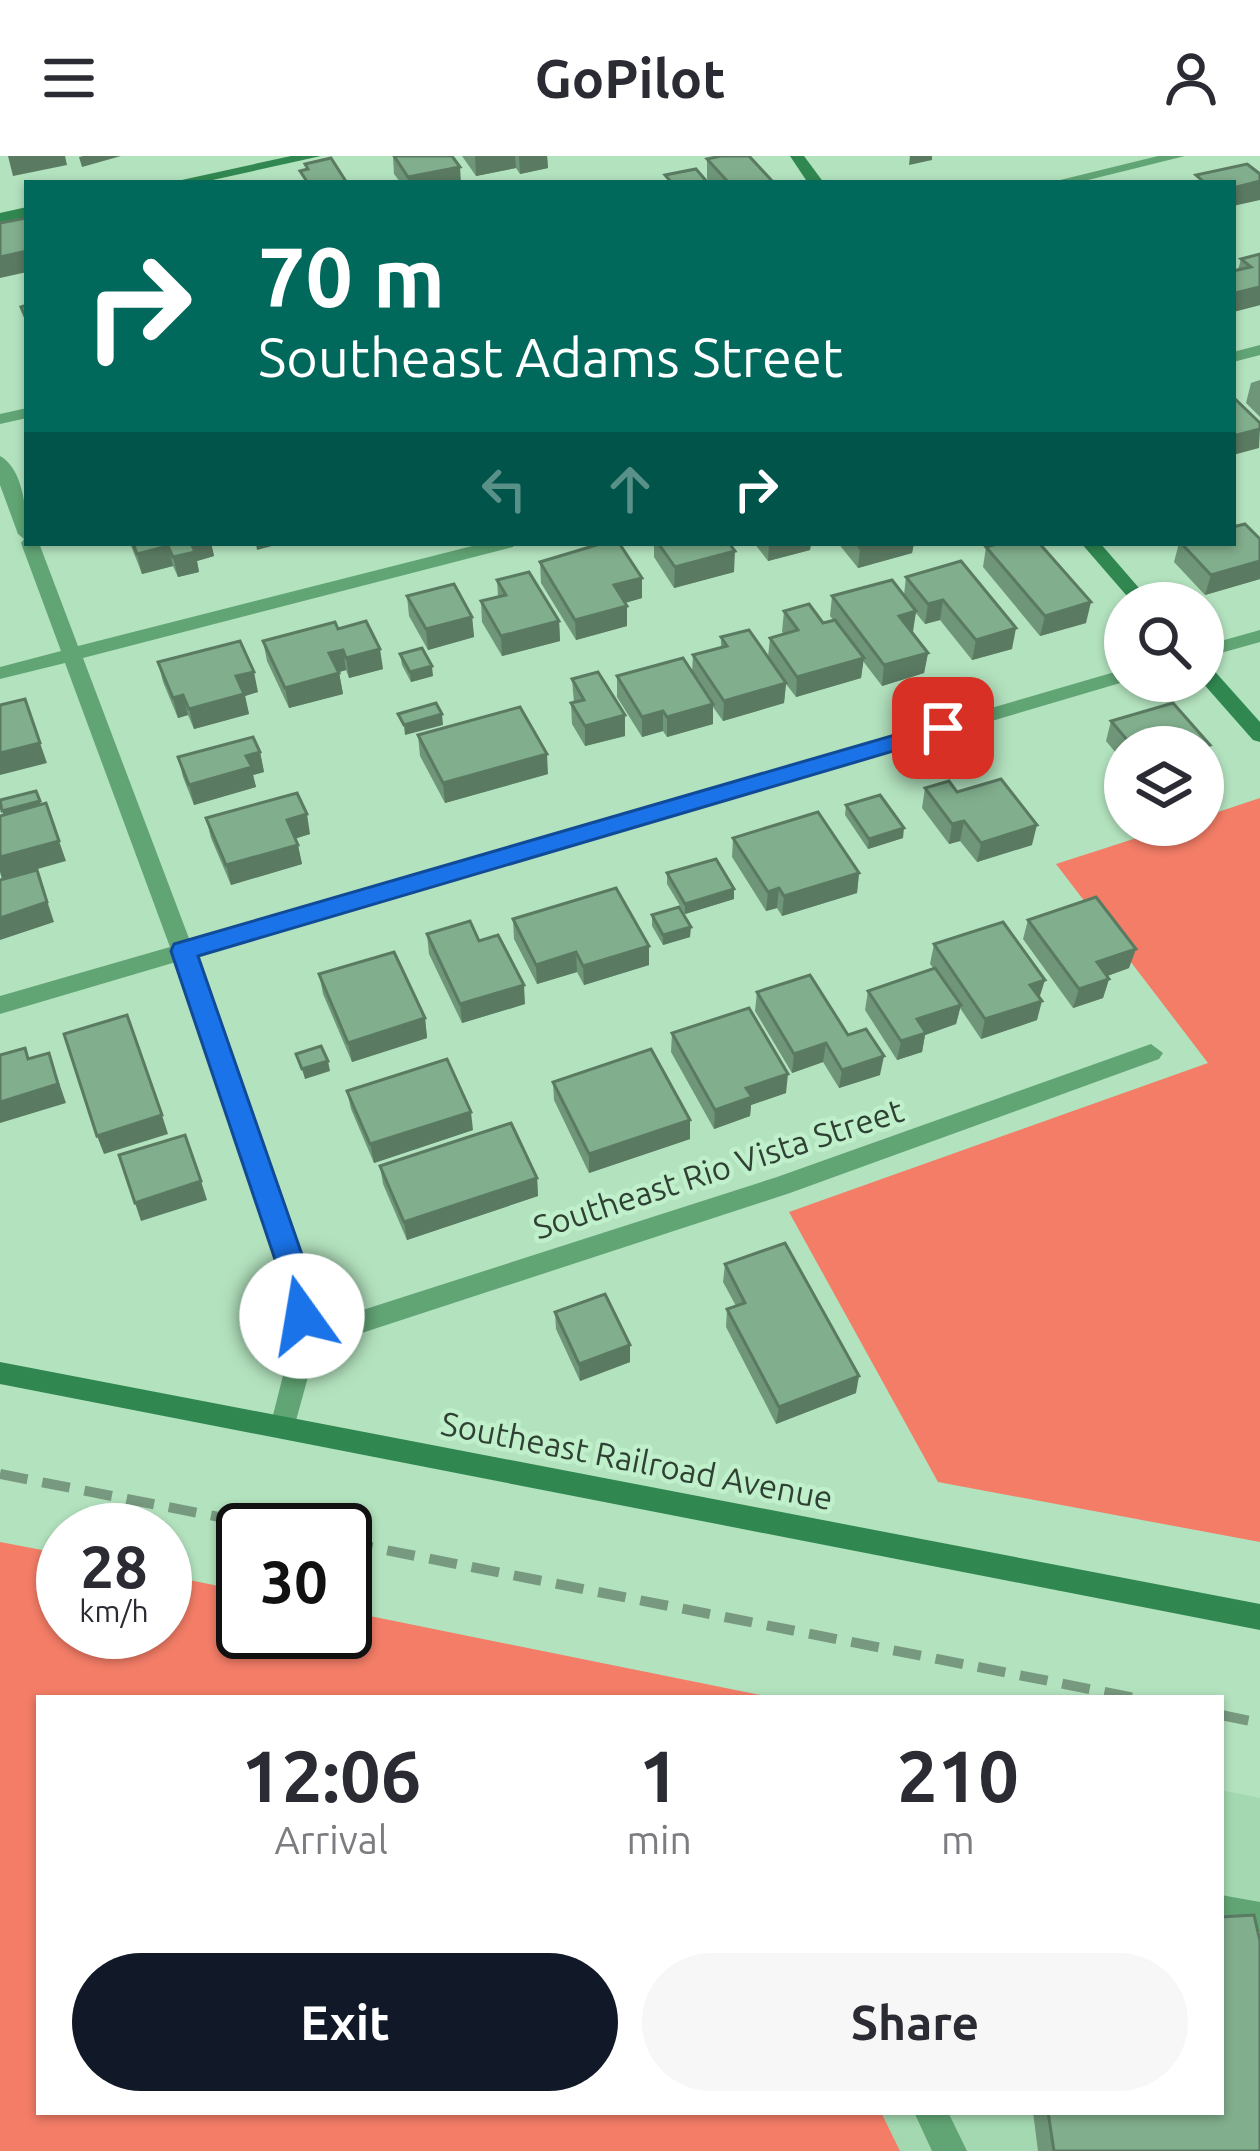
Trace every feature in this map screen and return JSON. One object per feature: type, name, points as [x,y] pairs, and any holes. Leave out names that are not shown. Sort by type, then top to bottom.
[{"type":"street","points":[[191,180],[314,156]]},
{"type":"street","points":[[1070,180],[1178,156]]},
{"type":"street","points":[[0,461],[24,526]]},
{"type":"street","points":[[31,546],[183,951],[300,1292],[304,1340],[283,1427]]},
{"type":"street","points":[[0,673],[494,546]]},
{"type":"street","points":[[1093,546],[1124,582]]},
{"type":"street","points":[[1224,646],[1260,636]]},
{"type":"street","points":[[0,1005],[1104,681]]},
{"type":"street","points":[[1224,694],[1260,735]]},
{"type":"street","name":"Southeast Rio Vista Street","points":[[304,1340],[781,1186],[1151,1053]]},
{"type":"street","name":"Southeast Railroad Avenue","points":[[0,1372],[1260,1617]]},
{"type":"street","points":[[1224,1911],[1260,1917]]},
{"type":"street","points":[[932,2115],[950,2151]]},
{"type":"shaded area","points":[[1260,798],[1260,1542],[938,1482],[789,1212],[1208,1063],[1056,864],[1112,846],[1224,846],[1224,810]]},
{"type":"shaded area","points":[[0,1542],[36,1549],[36,1659],[192,1659],[192,1581],[216,1585],[216,1659],[372,1659],[372,1616],[760,1695],[36,1695],[36,2115],[882,2115],[900,2151],[0,2151]]},
{"type":"shaded area","points":[[1224,1791],[1260,1798],[1260,2151],[900,2151],[882,2115],[1224,2115]]},
{"type":"building","points":[[394,156],[452,156],[460,167],[408,177]]},
{"type":"building","points":[[749,156],[771,180],[726,180],[707,159]]},
{"type":"building","points":[[331,158],[345,180],[306,180],[300,171],[308,169],[305,164]]},
{"type":"building","points":[[1247,164],[1260,174],[1260,181],[1236,187],[1236,180],[1202,180],[1196,175]]},
{"type":"building","points":[[696,169],[705,180],[669,180],[665,175]]},
{"type":"building","points":[[24,218],[24,252],[0,257],[0,223]]},
{"type":"building","points":[[1260,254],[1260,287],[1236,293],[1236,270],[1251,267],[1241,259]]},
{"type":"building","points":[[1236,400],[1260,423],[1260,429],[1236,435]]},
{"type":"building","points":[[1245,524],[1260,539],[1260,561],[1211,575],[1184,546],[1236,546],[1236,526]]},
{"type":"building","points":[[134,546],[168,546],[137,554]]},
{"type":"building","points":[[168,546],[192,546],[195,552],[173,557]]},
{"type":"building","points":[[593,546],[621,546],[642,578],[614,585],[627,606],[575,620],[540,562]]},
{"type":"building","points":[[660,546],[731,546],[735,551],[675,567]]},
{"type":"building","points":[[1042,546],[1091,602],[1045,616],[986,547]]},
{"type":"building","points":[[961,561],[1016,628],[976,640],[943,600],[928,604],[906,577]]},
{"type":"building","points":[[529,572],[559,621],[501,636],[481,601],[506,595],[497,580]]},
{"type":"building","points":[[892,580],[916,611],[899,616],[928,653],[884,665],[832,596]]},
{"type":"building","points":[[454,584],[472,617],[426,629],[407,596]]},
{"type":"building","points":[[809,604],[823,623],[835,620],[864,658],[797,677],[770,638],[798,630],[784,611]]},
{"type":"building","points":[[366,621],[380,649],[346,658],[343,650],[329,653],[339,673],[285,688],[263,641],[335,622],[338,629]]},
{"type":"building","points":[[749,630],[786,683],[724,701],[693,655],[727,646],[721,637]]},
{"type":"building","points":[[240,641],[254,672],[236,676],[244,694],[189,709],[183,695],[173,698],[158,662]]},
{"type":"building","points":[[422,648],[432,666],[410,672],[400,654]]},
{"type":"building","points":[[683,658],[713,704],[667,717],[663,711],[642,717],[617,676]]},
{"type":"building","points":[[598,672],[625,715],[585,726],[571,703],[584,700],[572,679]]},
{"type":"building","points":[[25,699],[40,743],[0,753],[0,705]]},
{"type":"building","points":[[436,703],[442,714],[404,725],[398,714]]},
{"type":"building","points":[[1173,703],[1193,726],[1115,726],[1111,721]]},
{"type":"building","points":[[520,707],[547,754],[443,783],[418,735]]},
{"type":"building","points":[[253,737],[260,752],[246,756],[252,767],[189,785],[178,757]]},
{"type":"building","points":[[1001,779],[1037,825],[981,843],[964,821],[952,824],[925,788],[949,781],[957,792]]},
{"type":"building","points":[[36,791],[40,801],[2,811],[0,800]]},
{"type":"building","points":[[297,793],[307,814],[287,820],[298,845],[226,865],[206,818]]},
{"type":"building","points":[[880,795],[904,828],[869,839],[846,805]]},
{"type":"building","points":[[46,803],[59,841],[0,857],[0,816]]},
{"type":"building","points":[[818,812],[859,873],[784,896],[779,888],[768,892],[733,838]]},
{"type":"building","points":[[716,859],[734,889],[685,904],[667,873]]},
{"type":"building","points":[[37,870],[47,902],[0,918],[0,880]]},
{"type":"building","points":[[616,888],[649,946],[583,966],[576,952],[536,965],[513,919]]},
{"type":"building","points":[[1096,897],[1136,949],[1097,962],[1109,979],[1079,989],[1028,920]]},
{"type":"building","points":[[679,907],[691,927],[663,935],[652,915]]},
{"type":"building","points":[[470,921],[479,941],[498,935],[524,985],[460,1004],[427,934]]},
{"type":"building","points":[[1003,922],[1045,980],[1030,985],[1042,1001],[985,1019],[934,944]]},
{"type":"building","points":[[394,952],[425,1018],[348,1043],[319,974]]},
{"type":"building","points":[[935,968],[961,1005],[917,1019],[926,1033],[901,1041],[868,991]]},
{"type":"building","points":[[810,975],[848,1035],[866,1029],[884,1056],[842,1070],[826,1043],[794,1054],[757,992]]},
{"type":"building","points":[[749,1008],[788,1074],[746,1088],[752,1097],[715,1110],[672,1033]]},
{"type":"building","points":[[127,1015],[162,1115],[97,1136],[64,1034]]},
{"type":"building","points":[[321,1046],[328,1061],[302,1069],[296,1054]]},
{"type":"building","points":[[25,1048],[28,1059],[49,1053],[58,1084],[0,1102],[0,1055]]},
{"type":"building","points":[[651,1049],[690,1120],[589,1154],[553,1082]]},
{"type":"building","points":[[447,1059],[471,1112],[370,1144],[347,1091]]},
{"type":"building","points":[[511,1123],[537,1178],[404,1222],[380,1166]]},
{"type":"building","points":[[185,1135],[201,1181],[135,1203],[119,1155]]},
{"type":"building","points":[[785,1243],[859,1376],[779,1407],[727,1309],[745,1303],[725,1264]]},
{"type":"building","points":[[605,1294],[630,1345],[579,1364],[555,1312]]},
{"type":"building","points":[[1254,1915],[1260,1941],[1260,2151],[1054,2151],[1048,2115],[1224,2115],[1224,1917]]},
{"type":"railway","points":[[0,1474],[216,1516]]},
{"type":"railway","points":[[372,1547],[1120,1695]]},
{"type":"railway","points":[[1224,1716],[1260,1723]]},
{"type":"route","points":[[302,1316],[300,1292],[183,951],[943,728]]}]
